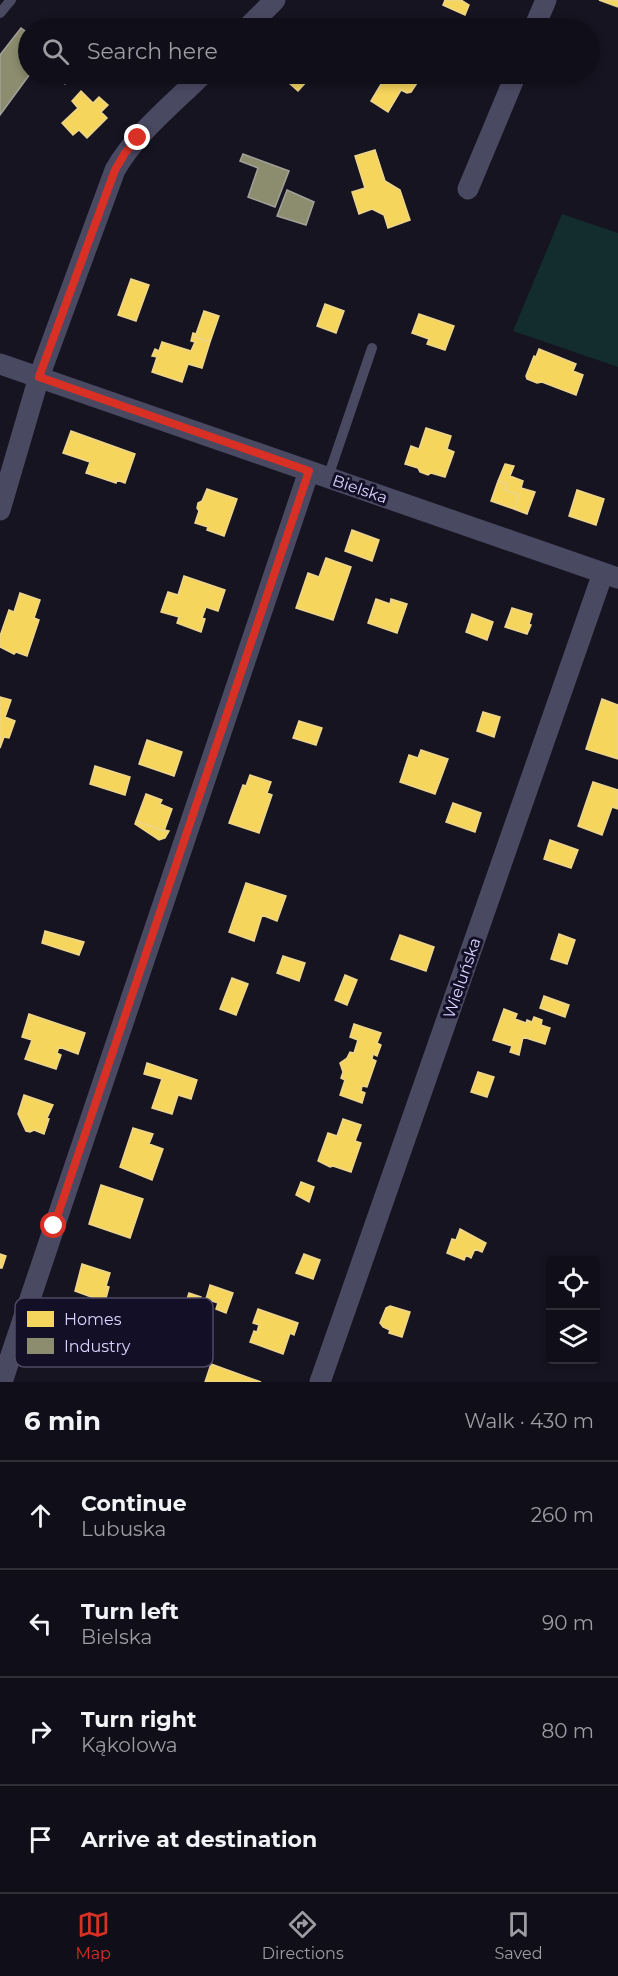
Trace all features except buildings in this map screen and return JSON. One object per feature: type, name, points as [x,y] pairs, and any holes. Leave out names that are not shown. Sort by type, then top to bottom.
[{"type":"street","points":[[257,18],[275,0]]},
{"type":"street","points":[[538,18],[546,0]]},
{"type":"street","points":[[0,510],[39,377],[115,170],[125,153],[193,84]]},
{"type":"street","points":[[468,189],[512,84]]},
{"type":"street","name":"Bielska","points":[[0,364],[611,576]]},
{"type":"street","points":[[31,1298],[319,474]]},
{"type":"street","name":"Wieluńska","points":[[321,1382],[611,576]]},
{"type":"street","points":[[2,1382],[15,1345]]},
{"type":"lane","points":[[0,13],[11,0]]},
{"type":"lane","points":[[319,474],[372,348]]},
{"type":"green space","points":[[562,214],[618,233],[618,367],[513,331]]},
{"type":"route","points":[[54,1226],[309,471],[39,377],[115,170],[125,153],[138,138]]}]
